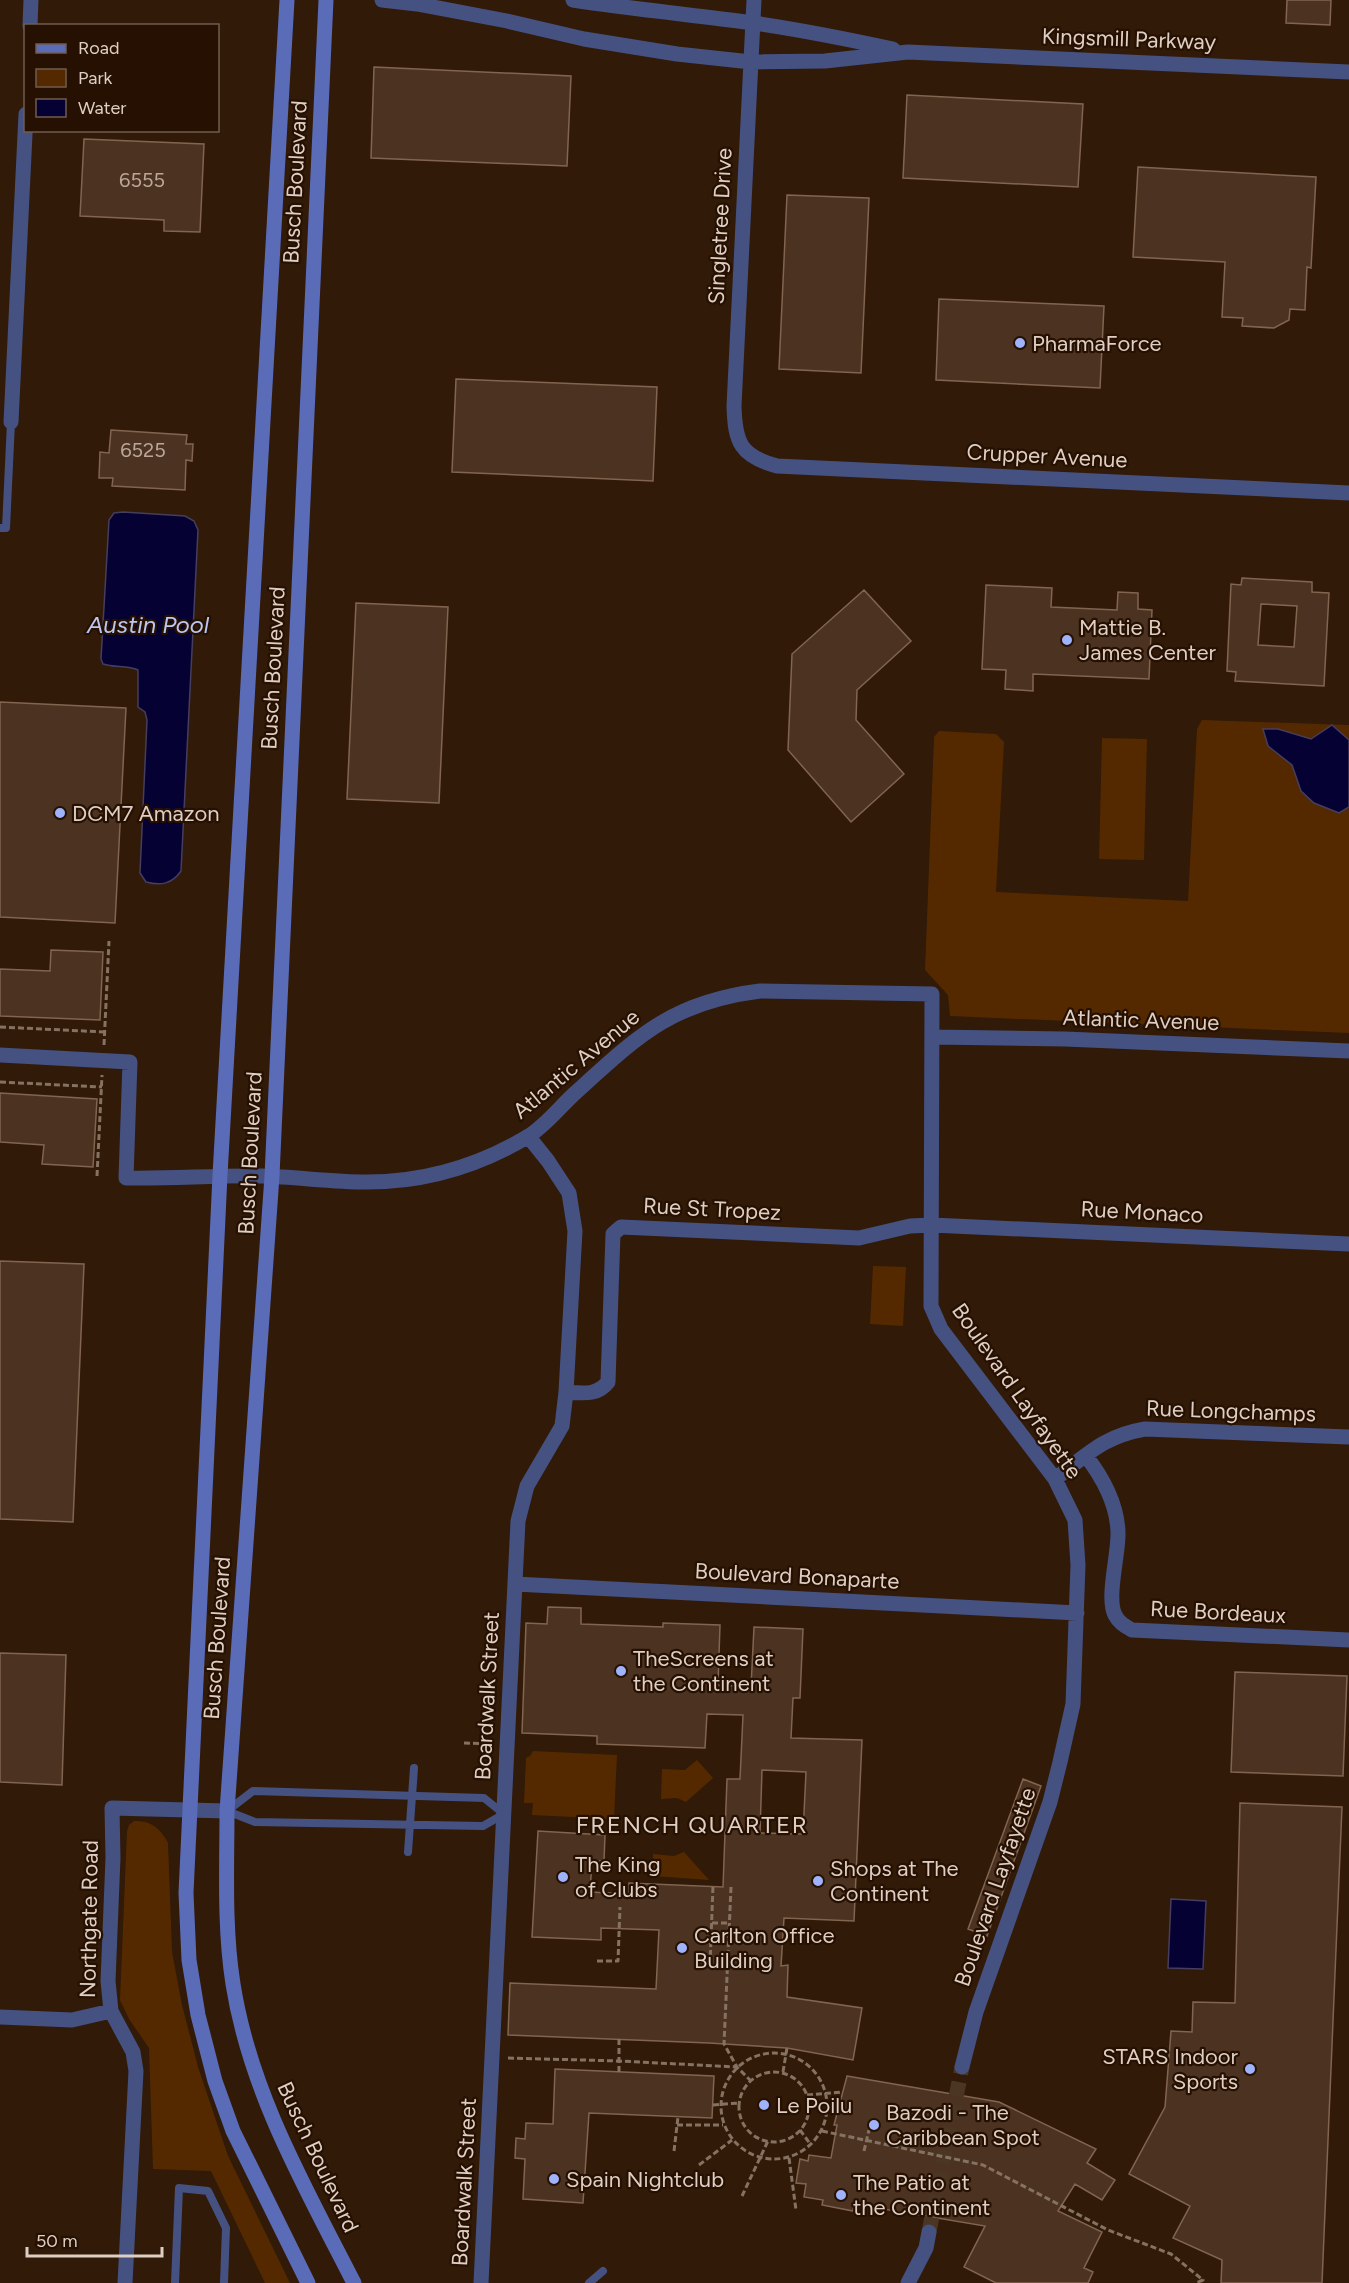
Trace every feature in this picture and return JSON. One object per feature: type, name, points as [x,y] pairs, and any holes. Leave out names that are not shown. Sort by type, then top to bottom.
[{"type":"main road","name":"Busch Boulevard","points":[[287,0],[220,1175],[186,1904],[189,1960],[198,2015],[216,2081],[233,2131],[308,2283]]},
{"type":"main road","name":"Busch Boulevard","points":[[326,0],[272,1176],[228,1811],[227,1927],[233,1985],[256,2074],[278,2134],[354,2283]]},
{"type":"street","points":[[30,24],[31,0]]},
{"type":"street","name":"Kingsmill Parkway","points":[[382,0],[417,4],[507,21],[584,39],[676,54],[751,62],[825,61],[908,52],[1349,72]]},
{"type":"street","name":"Kingsmill Parkway","points":[[573,0],[753,23],[827,35],[908,52]]},
{"type":"street","name":"Singletree Drive","points":[[746,452],[735,430],[734,406],[754,0]]},
{"type":"street","points":[[11,422],[25,132]]},
{"type":"street","name":"Crupper Avenue","points":[[746,452],[760,461],[777,466],[1349,493]]},
{"type":"street","name":"Atlantic Avenue","points":[[0,1055],[130,1062],[126,1178],[220,1175],[366,1182],[413,1179],[450,1171],[528,1136],[632,1042],[662,1021],[696,1005],[733,994],[760,991],[912,993]]},
{"type":"street","name":"Boulevard Layfayette","points":[[912,993],[932,994],[931,1306],[941,1329],[1055,1479],[1075,1520],[1078,1565],[1073,1704],[1050,1802],[976,2012],[962,2067]]},
{"type":"street","name":"Atlantic Avenue","points":[[932,1037],[1065,1039],[1349,1051]]},
{"type":"street","name":"Boardwalk Street","points":[[482,2283],[518,1521],[527,1486],[562,1426],[575,1230],[568,1193],[548,1161],[528,1136]]},
{"type":"street","name":"Rue Monaco","points":[[932,1225],[1349,1244]]},
{"type":"street","name":"Rue St Tropez","points":[[566,1392],[593,1393],[602,1390],[608,1382],[613,1234],[621,1227],[860,1238],[910,1226],[932,1225]]},
{"type":"street","name":"Rue Longchamps","points":[[1055,1479],[1106,1441],[1124,1433],[1145,1429],[1349,1437]]},
{"type":"street","name":"Rue Bordeaux","points":[[1086,1456],[1099,1473],[1112,1499],[1118,1532],[1112,1602],[1114,1614],[1122,1624],[1132,1630],[1349,1640]]},
{"type":"street","name":"Boulevard Bonaparte","points":[[514,1584],[1077,1613]]},
{"type":"street","name":"Northgate Road","points":[[125,2283],[136,2071],[133,2052],[111,2011],[108,1981],[113,1858],[112,1808],[228,1811]]},
{"type":"street","points":[[0,2017],[72,2019],[111,2011]]},
{"type":"street","points":[[908,2283],[926,2248],[929,2232]]},
{"type":"lane","points":[[0,528],[6,528],[11,422]]},
{"type":"lane","points":[[408,1852],[414,1768]]},
{"type":"lane","points":[[253,1791],[412,1795],[484,1798],[504,1814],[483,1826],[255,1822],[228,1811],[253,1791]]},
{"type":"lane","points":[[175,2283],[179,2188],[208,2191],[226,2228],[224,2283]]},
{"type":"lane","points":[[589,2283],[603,2271]]},
{"type":"path","points":[[104,1049],[109,941]]},
{"type":"path","points":[[0,1027],[105,1032]]},
{"type":"path","points":[[97,1176],[103,1070]]},
{"type":"path","points":[[0,1082],[102,1087]]},
{"type":"path","points":[[713,1886],[708,1965],[733,1967]]},
{"type":"path","points":[[730,1887],[724,2044],[737,2067],[750,2080]]},
{"type":"path","points":[[597,1961],[618,1961],[620,1907]]},
{"type":"path","points":[[712,1923],[729,1923]]},
{"type":"path","points":[[619,2039],[619,2072]]},
{"type":"path","points":[[783,2072],[787,2048]]},
{"type":"path","points":[[769,2053],[786,2054],[804,2062],[818,2076],[826,2094],[827,2112],[822,2131],[811,2145],[789,2158],[774,2160],[760,2158],[744,2151],[732,2140],[723,2125],[720,2104],[725,2085],[737,2067],[752,2057],[769,2053]]},
{"type":"path","points":[[492,2057],[737,2067]]},
{"type":"path","points":[[783,2072],[802,2085],[807,2095],[808,2114],[800,2130],[790,2138],[779,2142],[768,2142],[755,2136],[745,2127],[740,2116],[739,2103],[742,2090],[750,2080],[760,2074],[783,2072]]},
{"type":"path","points":[[807,2095],[842,2092]]},
{"type":"path","points":[[713,2105],[739,2103]]},
{"type":"path","points":[[674,2151],[678,2117]]},
{"type":"path","points":[[677,2125],[723,2125]]},
{"type":"path","points":[[800,2130],[811,2145]]},
{"type":"path","points":[[864,2151],[869,2130]]},
{"type":"path","points":[[822,2131],[983,2165],[1108,2230],[1171,2254],[1203,2280],[1196,2283]]},
{"type":"path","points":[[699,2165],[732,2140]]},
{"type":"path","points":[[742,2196],[768,2142]]},
{"type":"path","points":[[789,2158],[796,2210]]},
{"type":"green space","points":[[1202,720],[1349,725],[1349,740],[1343,736],[1311,739],[1278,729],[1263,729],[1268,746],[1292,765],[1301,791],[1339,813],[1349,807],[1349,1033],[950,1016],[948,995],[925,970],[934,737],[939,731],[996,734],[1004,742],[996,892],[1188,901],[1197,729]]},
{"type":"green space","points":[[1102,738],[1147,739],[1144,860],[1099,859]]},
{"type":"green space","points":[[873,1266],[906,1267],[903,1326],[870,1324]]},
{"type":"green space","points":[[533,1751],[617,1755],[614,1819],[532,1815],[533,1803],[524,1803],[526,1758]]},
{"type":"green space","points":[[697,1760],[713,1778],[686,1802],[677,1798],[661,1799],[662,1769],[685,1770]]},
{"type":"green space","points":[[134,1821],[146,1822],[155,1826],[168,1843],[172,1952],[182,2005],[198,2067],[228,2156],[290,2283],[265,2283],[211,2171],[153,2169],[149,2048],[129,2019],[120,2000],[127,1831],[129,1825]]},
{"type":"green space","points":[[684,1852],[709,1880],[654,1876],[653,1854],[674,1856]]},
{"type":"water","name":"Austin Pool","points":[[114,513],[185,516],[194,521],[198,530],[181,871],[174,879],[161,884],[146,882],[140,873],[147,720],[145,712],[138,707],[138,670],[103,664],[101,659],[109,520]]},
{"type":"water","points":[[1332,725],[1349,740],[1349,807],[1339,813],[1314,803],[1301,791],[1292,765],[1268,746],[1263,729],[1278,729],[1311,739]]},
{"type":"water","points":[[1171,1899],[1206,1901],[1203,1969],[1168,1968]]},
{"type":"building","points":[[1287,0],[1331,0],[1330,25],[1286,23]]},
{"type":"building","points":[[374,67],[571,76],[567,166],[371,158]]},
{"type":"building","points":[[907,95],[1083,104],[1078,187],[903,178]]},
{"type":"building","points":[[84,139],[204,144],[200,232],[164,231],[164,220],[80,216]]},
{"type":"building","points":[[1138,167],[1316,177],[1311,268],[1307,267],[1305,310],[1290,309],[1289,320],[1274,328],[1242,326],[1243,318],[1222,317],[1225,262],[1133,257]]},
{"type":"building","points":[[787,195],[869,198],[861,373],[779,369]]},
{"type":"building","name":"PharmaForce","points":[[939,299],[1104,306],[1100,388],[936,380]]},
{"type":"building","points":[[456,379],[657,387],[653,481],[452,472]]},
{"type":"building","points":[[111,430],[187,435],[186,444],[193,444],[192,461],[186,460],[185,490],[112,486],[113,478],[99,478],[100,452],[109,453]]},
{"type":"building","points":[[1242,578],[1312,582],[1312,592],[1329,593],[1324,686],[1235,681],[1236,672],[1227,671],[1231,584],[1241,585]],"holes":[[[1261,604],[1297,606],[1294,647],[1258,645]]]},
{"type":"building","name":"Mattie B. James Center","points":[[986,585],[1052,588],[1051,607],[1117,610],[1118,592],[1138,593],[1138,609],[1152,610],[1149,679],[1033,674],[1033,691],[1005,689],[1006,670],[982,669]]},
{"type":"building","points":[[864,590],[911,641],[857,690],[856,720],[904,774],[851,822],[788,750],[792,654]]},
{"type":"building","points":[[356,603],[448,607],[439,803],[347,799]]},
{"type":"building","name":"DCM7 Amazon","points":[[0,702],[126,708],[115,923],[0,917]]},
{"type":"building","points":[[51,950],[103,952],[100,1020],[0,1016],[0,969],[50,971]]},
{"type":"building","points":[[0,1093],[97,1099],[93,1167],[42,1164],[44,1145],[0,1142]]},
{"type":"building","points":[[0,1261],[84,1264],[73,1522],[0,1519]]},
{"type":"building","points":[[548,1607],[581,1608],[581,1624],[663,1627],[663,1623],[720,1625],[718,1685],[751,1687],[754,1627],[803,1629],[800,1698],[793,1698],[791,1738],[862,1740],[854,1921],[784,1918],[781,1966],[788,1965],[787,1997],[862,2008],[853,2060],[787,2048],[508,2035],[510,1983],[656,1989],[659,1930],[601,1928],[601,1940],[532,1937],[538,1831],[605,1835],[604,1861],[592,1861],[590,1892],[629,1894],[629,1883],[723,1887],[727,1779],[740,1779],[743,1715],[707,1714],[705,1748],[597,1744],[597,1736],[522,1733],[526,1623],[547,1624]],"holes":[[[762,1770],[806,1772],[803,1834],[760,1833]]]},
{"type":"building","points":[[0,1653],[66,1655],[62,1785],[0,1782]]},
{"type":"building","points":[[1235,1672],[1347,1676],[1343,1776],[1231,1772]]},
{"type":"building","points":[[1023,1779],[1041,1786],[987,1936],[968,1929]]},
{"type":"building","name":"STARS Indoor Sports","points":[[1240,1803],[1342,1807],[1322,2283],[1221,2283],[1222,2260],[1173,2238],[1190,2206],[1129,2174],[1165,2107],[1171,2031],[1192,2032],[1193,2002],[1235,2003]]},
{"type":"building","points":[[555,2069],[714,2076],[712,2118],[589,2113],[583,2203],[523,2199],[525,2159],[515,2158],[516,2138],[525,2139],[526,2123],[553,2124]]},
{"type":"building","points":[[847,2076],[999,2102],[1096,2149],[1087,2163],[1115,2180],[1102,2200],[1075,2184],[1058,2211],[1102,2232],[1084,2268],[1093,2272],[1088,2283],[996,2283],[964,2267],[985,2226],[854,2204],[853,2211],[822,2205],[823,2200],[804,2197],[806,2184],[796,2183],[800,2159],[808,2161],[809,2155],[831,2158],[837,2125],[834,2125]]},
{"type":"tunnel","points":[[929,2232],[962,2067]]},
{"type":"place","name":"PharmaForce","points":[[1020,343]]},
{"type":"place","name":"Mattie B. James Center","points":[[1067,640]]},
{"type":"place","name":"DCM7 Amazon","points":[[60,813]]},
{"type":"place","name":"TheScreens at the Continent","points":[[621,1671]]},
{"type":"place","name":"The King of Clubs","points":[[563,1877]]},
{"type":"place","name":"Shops at The Continent","points":[[818,1881]]},
{"type":"place","name":"Carlton Office Building","points":[[682,1948]]},
{"type":"place","name":"STARS Indoor Sports","points":[[1250,2069]]},
{"type":"place","name":"Le Poilu","points":[[764,2105]]},
{"type":"place","name":"Bazodi - The Caribbean Spot","points":[[874,2125]]},
{"type":"place","name":"Spain Nightclub","points":[[554,2179]]},
{"type":"place","name":"The Patio at the Continent","points":[[841,2195]]},
{"type":"district","name":"FRENCH QUARTER","points":[[692,1824]]}]
